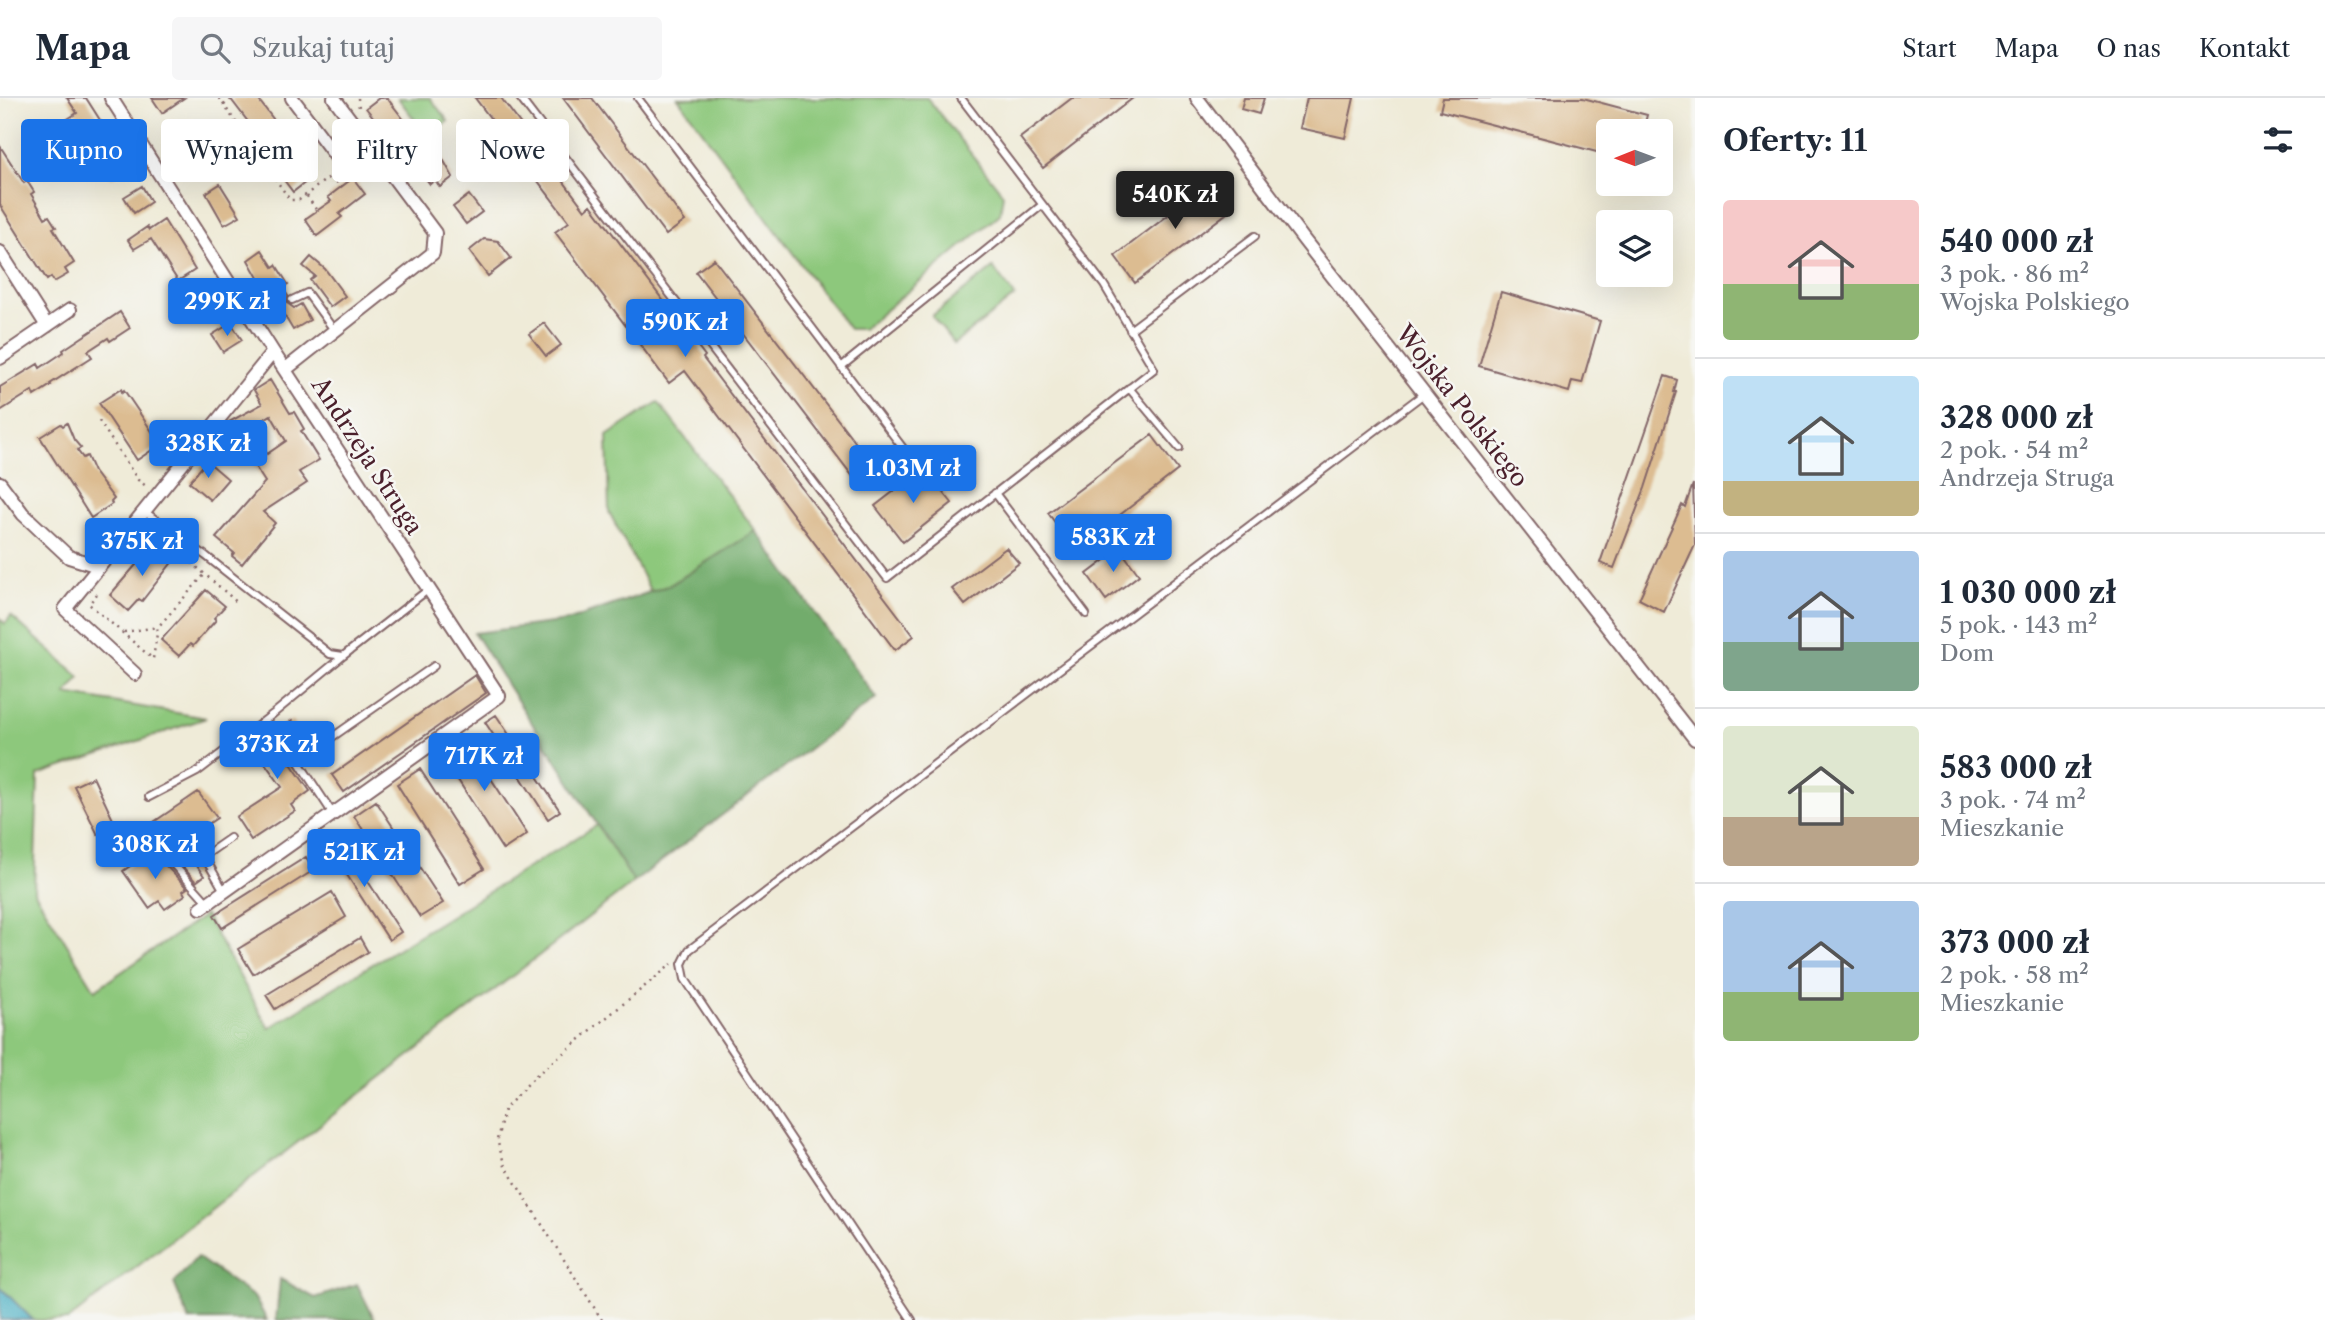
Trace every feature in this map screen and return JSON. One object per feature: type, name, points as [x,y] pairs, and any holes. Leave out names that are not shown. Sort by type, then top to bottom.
[{"type":"street","name":"Andrzeja Struga","points":[[111,98],[272,352],[286,369],[499,696],[333,814]]},
{"type":"street","points":[[292,98],[332,151]]},
{"type":"street","points":[[334,98],[349,119]]},
{"type":"street","name":"Wojska Polskiego","points":[[1197,98],[1304,240],[1695,739]]},
{"type":"street","points":[[286,369],[433,253],[435,233],[396,182]]},
{"type":"street","points":[[0,252],[47,326]]},
{"type":"street","points":[[0,358],[70,310]]},
{"type":"street","points":[[135,674],[65,609],[272,352]]},
{"type":"street","points":[[0,483],[23,514],[69,557],[98,566]]},
{"type":"street","points":[[204,905],[333,814]]},
{"type":"lane","points":[[520,98],[887,578],[1154,369],[1104,285],[961,98]]},
{"type":"lane","points":[[638,98],[909,456]]},
{"type":"lane","points":[[841,367],[1042,205]]},
{"type":"lane","points":[[1130,330],[1255,236]]},
{"type":"lane","points":[[292,300],[307,293],[335,332]]},
{"type":"lane","points":[[1129,388],[1179,448]]},
{"type":"lane","points":[[912,1320],[685,979],[682,964],[689,950],[1425,393]]},
{"type":"lane","points":[[995,493],[1086,614]]},
{"type":"lane","points":[[143,511],[206,556],[330,654],[343,656]]},
{"type":"lane","points":[[149,797],[197,772],[429,589]]},
{"type":"lane","points":[[333,814],[298,761],[434,666]]},
{"type":"lane","points":[[224,891],[204,856],[230,838]]},
{"type":"lane","points":[[140,845],[156,845],[204,905]]},
{"type":"path","points":[[219,98],[234,119]]},
{"type":"path","points":[[358,98],[359,115]]},
{"type":"path","points":[[224,105],[231,99]]},
{"type":"path","points":[[278,183],[290,200],[299,200],[332,176]]},
{"type":"path","points":[[336,182],[340,187]]},
{"type":"path","points":[[306,195],[317,211]]},
{"type":"path","points":[[99,421],[138,480],[155,491]]},
{"type":"path","points":[[169,542],[239,604]]},
{"type":"path","points":[[97,593],[89,604],[153,659],[158,627],[205,574]]},
{"type":"path","points":[[124,632],[158,627]]},
{"type":"path","points":[[601,1320],[505,1166],[497,1140],[504,1110],[535,1076],[689,950]]},
{"type":"green space","points":[[398,98],[430,98],[448,121],[442,126],[442,119],[414,119]]},
{"type":"green space","points":[[678,98],[927,98],[1003,194],[1000,214],[863,329],[849,329]]},
{"type":"green space","points":[[993,268],[1015,296],[954,344],[932,316]]},
{"type":"green space","points":[[658,402],[756,531],[670,585],[651,592],[609,512],[607,436]]},
{"type":"green space","points":[[756,531],[876,698],[634,882],[474,633],[567,621],[670,585]]},
{"type":"green space","points":[[11,616],[80,677],[66,694],[206,718],[38,775],[34,891],[95,990],[205,915],[269,1028],[597,825],[634,882],[68,1320],[33,1320],[0,1287],[0,618],[5,624]]},
{"type":"green space","points":[[197,1257],[254,1297],[267,1320],[189,1320],[174,1283]]},
{"type":"green space","points":[[280,1279],[315,1298],[357,1284],[375,1320],[276,1320]]},
{"type":"water","points":[[0,1287],[33,1320],[0,1320]]},
{"type":"building","points":[[67,98],[86,98],[99,119],[68,119],[77,113]]},
{"type":"building","points":[[152,98],[184,98],[162,113]]},
{"type":"building","points":[[230,98],[257,98],[273,119],[246,119]]},
{"type":"building","points":[[379,98],[387,98],[403,119],[375,119],[366,108]]},
{"type":"building","points":[[475,98],[501,98],[517,119],[491,119]]},
{"type":"building","points":[[563,98],[592,98],[685,221],[666,235]]},
{"type":"building","points":[[1072,98],[1133,98],[1043,168],[1020,138]]},
{"type":"building","points":[[1244,98],[1264,98],[1259,114],[1241,109]]},
{"type":"building","points":[[1307,98],[1354,98],[1345,138],[1300,128]]},
{"type":"building","points":[[1443,98],[1583,98],[1647,115],[1646,119],[1596,119],[1596,152],[1440,111]]},
{"type":"building","points":[[0,146],[21,182],[28,182],[34,192],[31,194],[45,218],[49,216],[56,227],[53,228],[74,263],[65,269],[68,274],[54,282],[51,277],[47,280],[0,205]]},
{"type":"building","points":[[442,158],[453,177],[440,187],[436,182],[442,182]]},
{"type":"building","points":[[1214,180],[1235,207],[1135,283],[1115,256]]},
{"type":"building","points":[[286,182],[306,182],[293,192]]},
{"type":"building","points":[[348,182],[356,182],[365,194],[339,214],[342,217],[317,236],[305,219],[331,201],[328,197]]},
{"type":"building","points":[[539,182],[564,182],[585,210],[591,205],[705,356],[703,358],[914,636],[895,650],[685,371],[669,383],[555,232],[569,222]]},
{"type":"building","points":[[220,184],[240,216],[224,225],[206,193]]},
{"type":"building","points":[[142,186],[151,202],[134,213],[124,197]]},
{"type":"building","points":[[469,195],[482,212],[466,224],[453,207]]},
{"type":"building","points":[[164,220],[195,270],[178,281],[151,239],[134,249],[128,240],[147,227],[149,230]]},
{"type":"building","points":[[484,239],[498,241],[511,258],[488,276],[469,251]]},
{"type":"building","points":[[262,250],[288,284],[282,287],[288,296],[287,303],[294,308],[301,304],[310,320],[293,330],[274,298],[271,301],[248,260]]},
{"type":"building","points":[[311,257],[325,269],[345,296],[330,307],[310,280],[315,276],[303,266]]},
{"type":"building","points":[[714,259],[879,473],[861,487],[696,272]]},
{"type":"building","points":[[205,290],[210,290],[219,303],[202,314],[192,300]]},
{"type":"building","points":[[1501,292],[1600,321],[1582,383],[1572,381],[1569,392],[1479,366]]},
{"type":"building","points":[[120,312],[130,328],[88,351],[92,357],[34,396],[32,391],[0,411],[0,387],[38,364],[40,368]]},
{"type":"building","points":[[231,323],[242,340],[223,352],[212,335]]},
{"type":"building","points":[[544,323],[561,345],[546,356],[529,334]]},
{"type":"building","points":[[1665,376],[1677,380],[1676,392],[1645,488],[1614,568],[1600,563]]},
{"type":"building","points":[[270,380],[290,413],[294,412],[304,429],[301,431],[319,460],[299,472],[307,483],[263,512],[275,523],[242,564],[232,556],[234,553],[216,538],[265,482],[227,423],[262,404],[254,390]],"holes":[[[271,415],[286,441],[267,454],[250,428]]]},
{"type":"building","points":[[121,389],[159,442],[158,446],[137,460],[99,403]]},
{"type":"building","points":[[67,423],[74,440],[81,448],[77,450],[83,458],[87,456],[94,472],[114,499],[112,504],[91,518],[40,437]]},
{"type":"building","points":[[1152,435],[1178,470],[1081,545],[1068,528],[1062,532],[1048,513]]},
{"type":"building","points":[[207,461],[228,479],[210,500],[189,482]]},
{"type":"building","points":[[924,468],[952,503],[903,542],[875,506]]},
{"type":"building","points":[[1693,484],[1695,545],[1664,612],[1639,599],[1682,505],[1685,507]]},
{"type":"building","points":[[154,544],[173,561],[142,601],[139,599],[128,611],[110,595]]},
{"type":"building","points":[[1006,548],[1019,563],[965,605],[952,589]]},
{"type":"building","points":[[1120,549],[1139,575],[1106,600],[1087,574]]},
{"type":"building","points":[[206,590],[225,606],[193,646],[190,644],[179,656],[161,640]]},
{"type":"building","points":[[475,675],[486,693],[344,792],[332,775]]},
{"type":"building","points":[[496,715],[560,811],[548,819],[485,722]]},
{"type":"building","points":[[292,720],[308,743],[287,758],[310,791],[291,805],[295,811],[251,840],[236,817],[282,787],[254,748]]},
{"type":"building","points":[[464,737],[527,834],[503,850],[440,752]]},
{"type":"building","points":[[420,769],[484,869],[460,884],[397,784]]},
{"type":"building","points":[[93,777],[116,826],[98,835],[74,786]]},
{"type":"building","points":[[198,792],[217,818],[196,832],[198,835],[183,846],[204,876],[196,882],[160,841],[149,839],[142,830]]},
{"type":"building","points":[[376,801],[443,903],[420,917],[354,816]]},
{"type":"building","points":[[339,837],[401,932],[389,940],[327,844]]},
{"type":"building","points":[[152,851],[187,888],[183,891],[185,895],[165,909],[159,901],[149,908],[123,871]]},
{"type":"building","points":[[306,857],[314,870],[222,928],[214,915]]},
{"type":"building","points":[[332,892],[346,917],[253,974],[238,949]]},
{"type":"building","points":[[360,938],[368,952],[275,1009],[266,995]]}]
